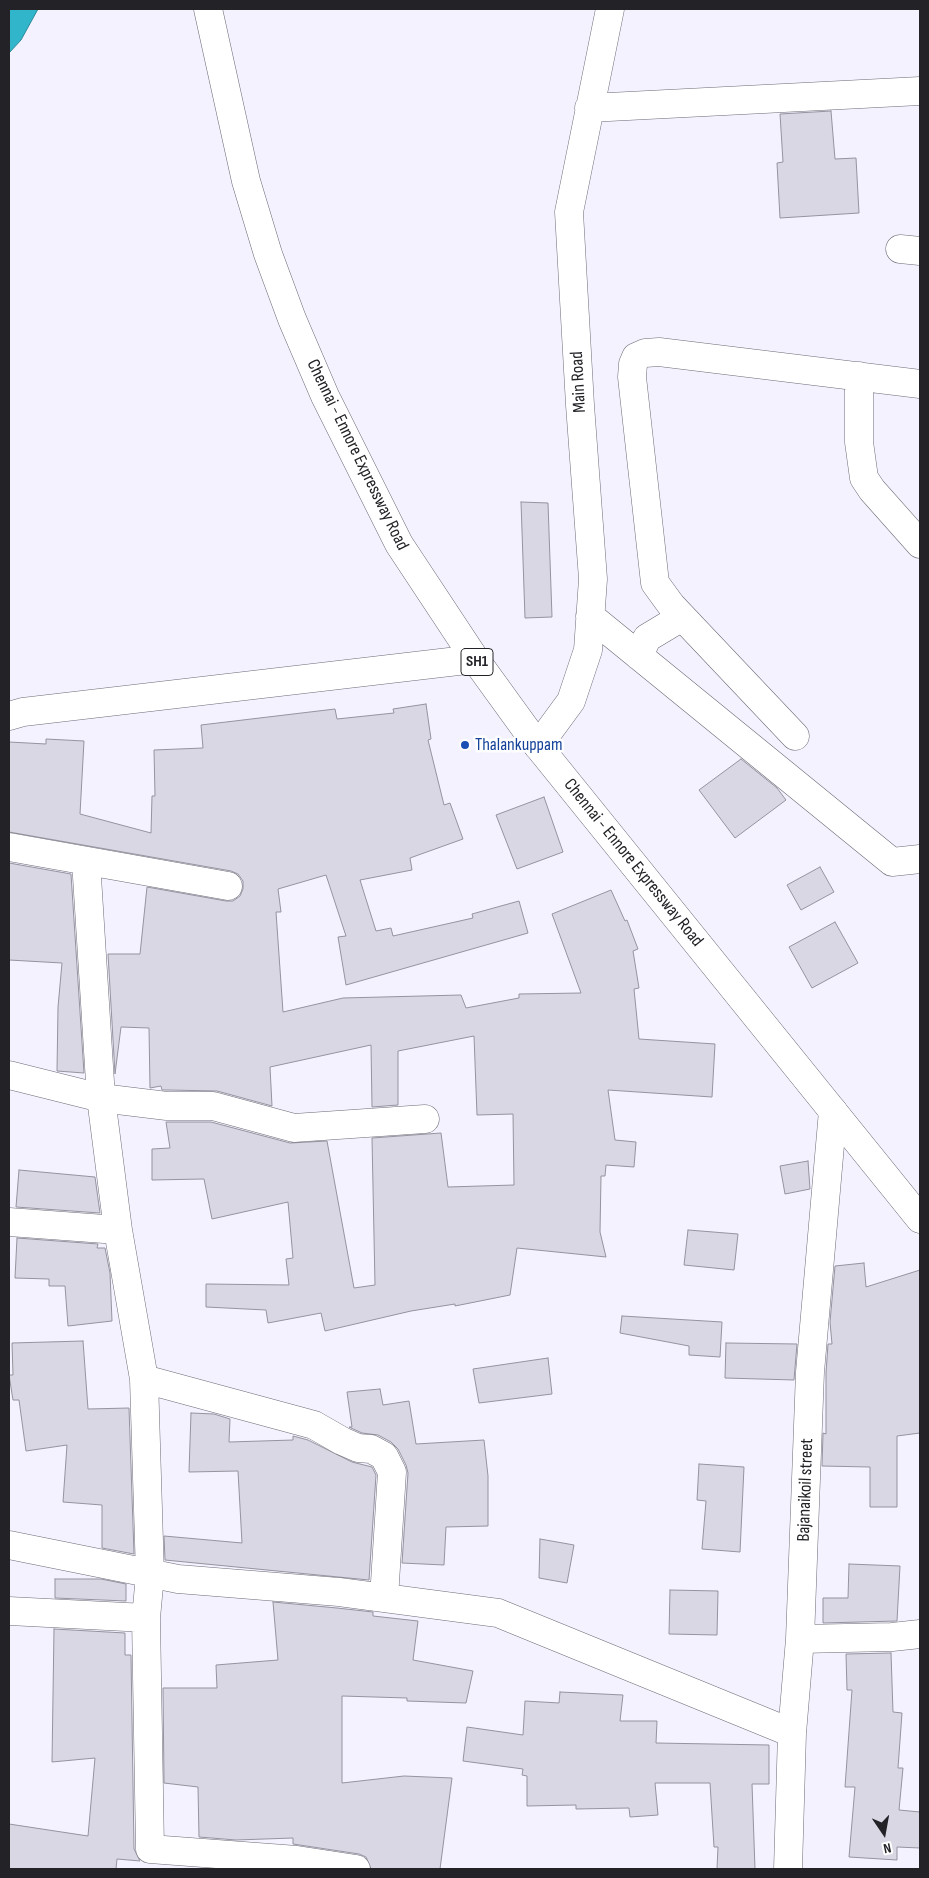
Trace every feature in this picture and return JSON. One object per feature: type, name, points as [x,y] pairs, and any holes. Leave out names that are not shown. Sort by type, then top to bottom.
[{"type":"street","name":"Chennai - Ennore Expressway Road","points":[[208,9],[246,180],[268,254],[292,319],[355,458],[399,544],[475,659],[538,746],[920,1219]]},
{"type":"street","name":"Main Road","points":[[538,746],[571,701],[588,650],[593,579],[580,405],[569,212],[610,9]]},
{"type":"street","points":[[589,108],[920,91]]},
{"type":"street","points":[[795,736],[660,593],[652,569],[632,377],[633,364],[636,357],[645,352],[659,352],[920,384]]},
{"type":"street","points":[[858,376],[860,456],[864,478],[872,490],[920,544]]},
{"type":"street","points":[[590,616],[892,862],[920,859]]},
{"type":"street","points":[[638,656],[647,638],[682,617]]},
{"type":"street","points":[[9,716],[23,712],[475,659]]},
{"type":"street","points":[[9,847],[228,886]]},
{"type":"street","points":[[86,861],[101,1098],[118,1230],[144,1379],[150,1575],[146,1618],[150,1859],[297,1860],[356,1869]]},
{"type":"street","points":[[9,1075],[101,1098],[167,1106],[213,1106],[294,1128],[425,1119]]},
{"type":"street","name":"Bajanaikoil street","points":[[788,1869],[792,1733],[800,1639],[810,1372],[833,1111]]},
{"type":"street","points":[[9,1222],[118,1230]]},
{"type":"street","points":[[144,1379],[314,1424],[342,1441],[358,1448],[371,1449],[384,1456],[392,1472],[384,1598]]},
{"type":"street","points":[[9,1545],[178,1580],[384,1598],[498,1613],[792,1733]]},
{"type":"street","points":[[9,1611],[146,1618]]},
{"type":"street","points":[[800,1639],[892,1637],[920,1634]]},
{"type":"water","points":[[9,9],[38,9],[21,40],[9,53]]},
{"type":"building","points":[[831,111],[835,159],[856,158],[859,213],[780,218],[777,163],[783,162],[780,114]]},
{"type":"building","points":[[521,502],[548,503],[552,617],[525,618]]},
{"type":"building","points":[[426,704],[431,739],[428,740],[444,805],[450,803],[463,839],[410,858],[412,870],[360,880],[376,931],[391,928],[393,936],[473,918],[472,914],[519,901],[528,933],[346,985],[338,937],[346,936],[326,875],[278,889],[281,912],[276,912],[283,1012],[343,998],[461,995],[466,1008],[519,998],[519,994],[581,993],[552,914],[611,890],[625,921],[627,920],[638,949],[633,951],[639,988],[634,989],[639,1039],[715,1044],[712,1097],[608,1090],[615,1140],[636,1142],[634,1167],[606,1165],[605,1176],[601,1176],[600,1232],[606,1257],[517,1248],[510,1295],[455,1306],[455,1304],[411,1311],[325,1331],[321,1313],[268,1323],[266,1310],[206,1307],[206,1284],[289,1285],[286,1259],[293,1258],[288,1202],[212,1219],[204,1179],[152,1180],[152,1149],[170,1148],[166,1122],[211,1122],[290,1143],[327,1141],[354,1288],[375,1285],[372,1138],[441,1133],[448,1187],[514,1185],[513,1114],[477,1115],[474,1036],[398,1051],[398,1105],[372,1107],[371,1045],[270,1067],[272,1106],[217,1091],[162,1090],[161,1086],[150,1088],[149,1028],[121,1027],[115,1074],[108,954],[140,954],[147,887],[233,901],[240,896],[243,889],[243,881],[238,874],[231,871],[9,832],[9,742],[46,744],[46,739],[84,741],[80,814],[151,833],[152,796],[155,796],[154,750],[203,748],[201,725],[335,709],[337,719],[394,713],[393,709]]},
{"type":"building","points":[[741,759],[777,788],[786,800],[735,838],[699,790]]},
{"type":"building","points":[[544,797],[563,852],[517,869],[496,815]]},
{"type":"building","points":[[9,863],[71,874],[84,1073],[57,1071],[58,1007],[62,963],[9,960]]},
{"type":"building","points":[[820,867],[834,892],[801,910],[787,885]]},
{"type":"building","points":[[835,922],[858,963],[812,988],[789,947]]},
{"type":"building","points":[[808,1161],[810,1189],[785,1194],[780,1166]]},
{"type":"building","points":[[19,1170],[95,1177],[100,1213],[16,1207]]},
{"type":"building","points":[[688,1230],[738,1234],[734,1270],[684,1265]]},
{"type":"building","points":[[17,1238],[98,1244],[97,1248],[105,1248],[110,1273],[112,1321],[68,1326],[65,1286],[49,1286],[49,1279],[15,1278]]},
{"type":"building","points":[[864,1263],[866,1287],[920,1270],[920,1433],[897,1436],[897,1507],[870,1507],[870,1467],[822,1466],[823,1433],[826,1434],[828,1344],[832,1344],[830,1322],[835,1266]]},
{"type":"building","points":[[622,1316],[722,1322],[720,1357],[689,1355],[689,1346],[620,1333]]},
{"type":"building","points":[[83,1341],[88,1409],[129,1408],[134,1554],[102,1548],[102,1505],[63,1502],[67,1445],[26,1451],[19,1400],[13,1400],[9,1375],[13,1375],[12,1343]]},
{"type":"building","points":[[726,1343],[797,1344],[794,1380],[725,1378]]},
{"type":"building","points":[[548,1358],[552,1394],[479,1403],[473,1369]]},
{"type":"building","points":[[380,1389],[383,1405],[409,1401],[416,1444],[484,1440],[488,1476],[488,1526],[446,1527],[444,1565],[402,1563],[408,1473],[406,1465],[398,1449],[391,1442],[378,1435],[362,1433],[349,1427],[352,1427],[347,1392]]},
{"type":"building","points":[[191,1413],[214,1414],[230,1419],[229,1442],[293,1440],[293,1436],[308,1440],[352,1462],[372,1467],[376,1475],[369,1580],[165,1560],[164,1536],[242,1543],[238,1471],[189,1472]]},
{"type":"building","points":[[699,1464],[744,1467],[740,1552],[702,1549],[706,1501],[697,1500]]},
{"type":"building","points":[[540,1539],[574,1545],[567,1583],[539,1578]]},
{"type":"building","points":[[849,1564],[900,1566],[897,1621],[823,1623],[823,1598],[848,1598]]},
{"type":"building","points":[[55,1579],[101,1579],[126,1584],[126,1601],[55,1598]]},
{"type":"building","points":[[670,1590],[718,1591],[717,1635],[669,1634]]},
{"type":"building","points":[[273,1602],[373,1612],[373,1616],[418,1621],[413,1660],[473,1671],[466,1703],[407,1701],[407,1698],[342,1696],[342,1783],[404,1776],[452,1778],[440,1869],[371,1869],[366,1857],[359,1854],[293,1844],[293,1838],[236,1840],[199,1837],[198,1787],[164,1783],[163,1688],[217,1688],[216,1665],[278,1660]]},
{"type":"building","points":[[54,1629],[125,1633],[125,1655],[131,1655],[134,1849],[140,1861],[117,1859],[116,1869],[9,1869],[9,1824],[88,1836],[95,1758],[52,1762]]},
{"type":"building","points":[[891,1653],[893,1712],[902,1713],[898,1768],[903,1768],[899,1810],[920,1812],[920,1848],[897,1847],[897,1860],[849,1857],[855,1787],[845,1787],[852,1690],[847,1690],[846,1654]]},
{"type":"building","points":[[560,1692],[623,1695],[620,1721],[657,1721],[656,1743],[769,1745],[769,1784],[752,1784],[755,1869],[717,1869],[718,1847],[714,1847],[710,1783],[655,1783],[658,1815],[630,1817],[629,1808],[576,1809],[576,1805],[527,1806],[527,1776],[522,1775],[523,1769],[463,1761],[467,1727],[523,1735],[525,1701],[559,1703]]},
{"type":"place","name":"Thalankuppam","points":[[465,745]]}]
